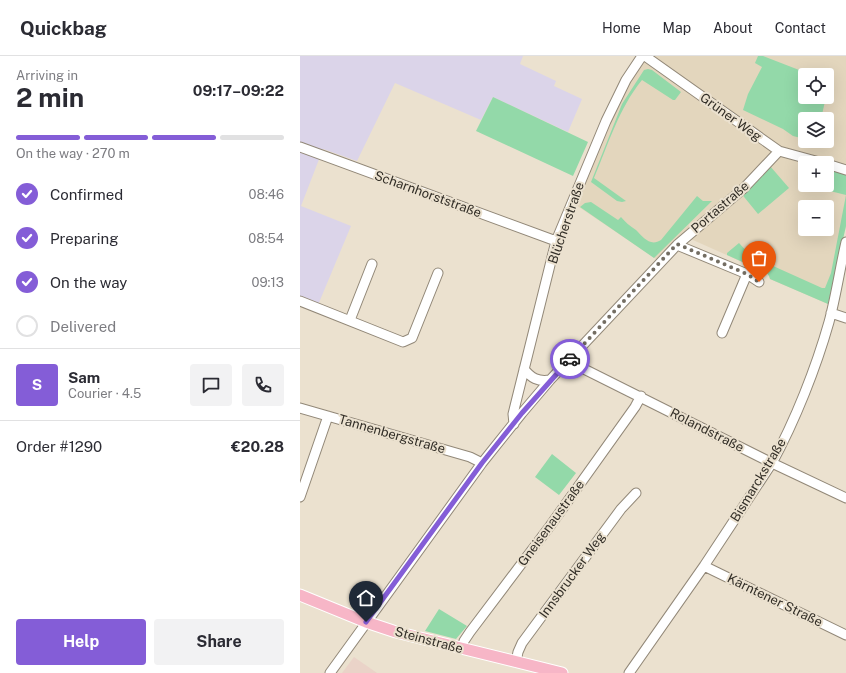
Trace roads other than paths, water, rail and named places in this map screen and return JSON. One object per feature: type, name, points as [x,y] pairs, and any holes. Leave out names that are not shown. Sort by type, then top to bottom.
[{"type":"main road","name":"Steinstraße","points":[[300,595],[366,622],[417,638],[562,673]]},
{"type":"street","name":"Grüner Weg","points":[[644,56],[779,151],[798,156]]},
{"type":"street","name":"Blücherstraße","points":[[514,424],[513,414],[556,241],[606,121],[626,80],[644,56]]},
{"type":"street","name":"Scharnhorststraße","points":[[300,147],[556,241]]},
{"type":"street","name":"Portastraße","points":[[330,673],[482,463],[550,380],[677,244],[744,188],[779,151]]},
{"type":"street","points":[[834,166],[846,170]]},
{"type":"street","name":"Bismarckstraße","points":[[630,673],[704,566],[772,463],[786,434],[816,362],[831,313],[846,242]]},
{"type":"street","points":[[677,244],[747,274],[759,282]]},
{"type":"street","points":[[350,320],[372,264]]},
{"type":"street","points":[[300,301],[403,342],[408,341],[412,338],[438,273]]},
{"type":"street","points":[[722,333],[747,274]]},
{"type":"street","points":[[831,313],[846,318]]},
{"type":"street","name":"Rolandstraße","points":[[568,361],[641,396],[772,463],[846,498]]},
{"type":"street","points":[[524,369],[529,375],[536,379],[542,381],[550,380]]},
{"type":"street","name":"Gneisenaustraße","points":[[462,649],[464,641],[470,632],[554,520],[635,407],[641,396]]},
{"type":"street","name":"Tannenbergstraße","points":[[300,408],[470,457],[482,463]]},
{"type":"street","points":[[300,497],[328,416]]},
{"type":"street","name":"Innsbrucker Weg","points":[[516,662],[522,643],[621,508],[636,493]]},
{"type":"street","name":"Kärntener Straße","points":[[704,566],[846,634]]}]
